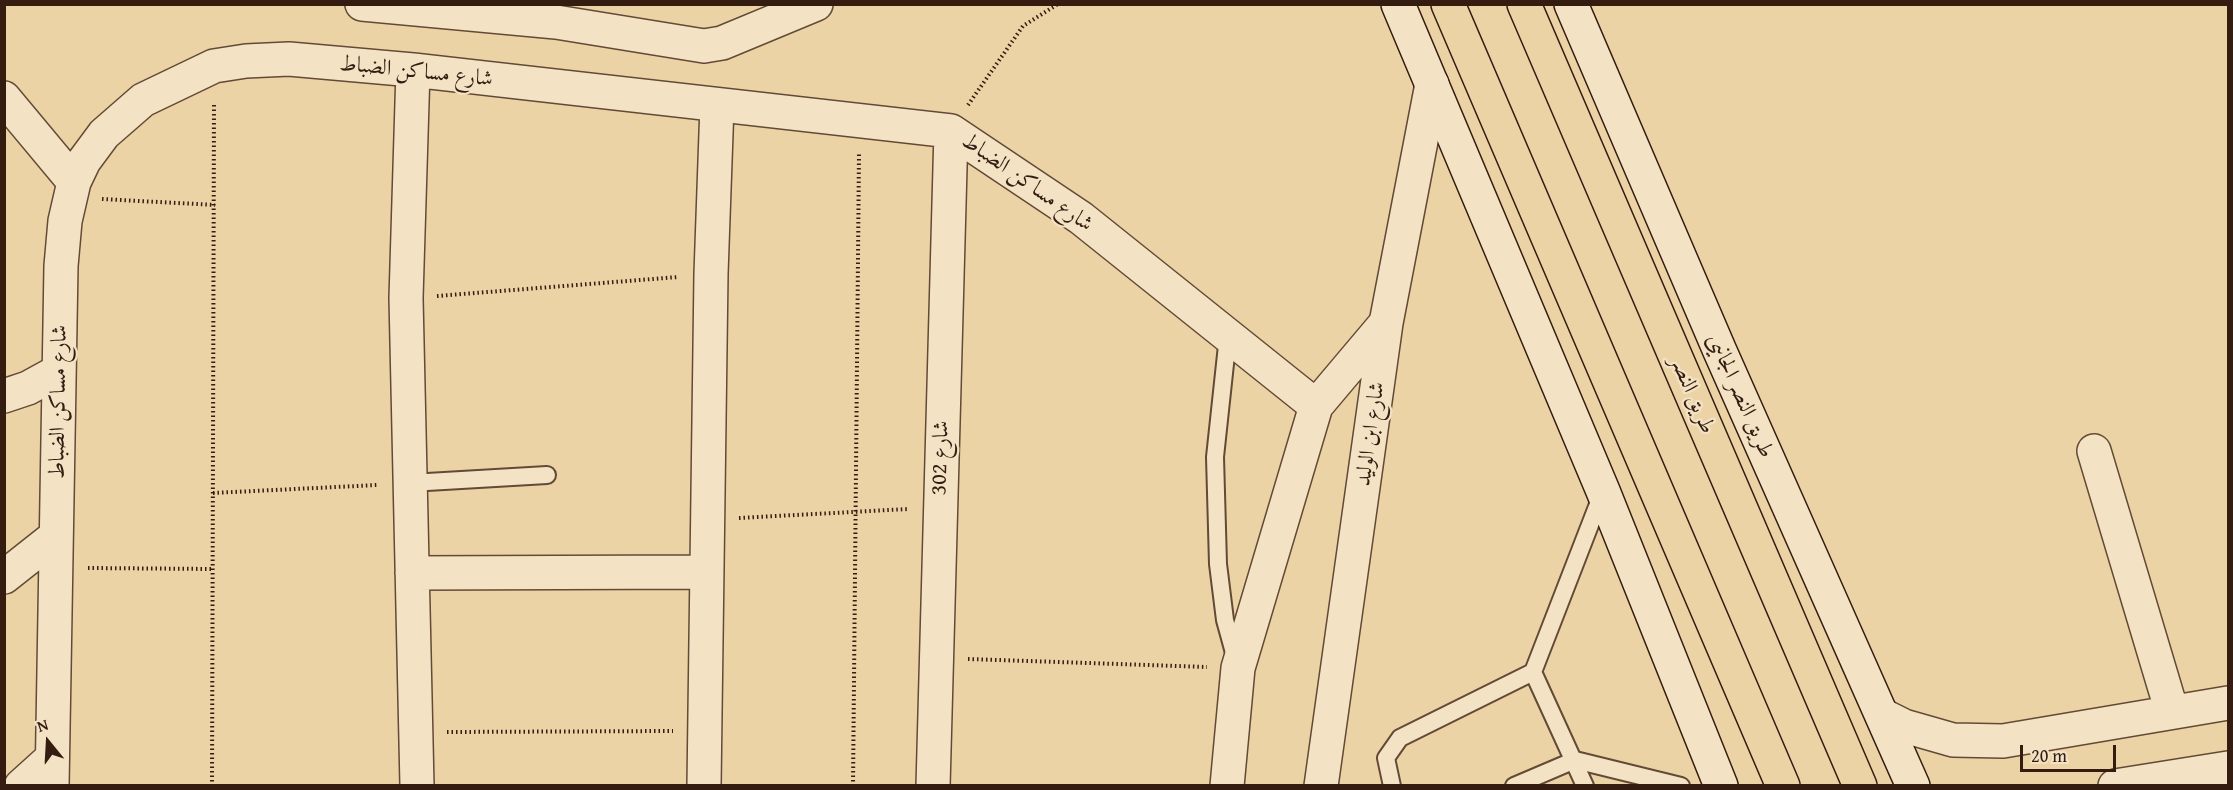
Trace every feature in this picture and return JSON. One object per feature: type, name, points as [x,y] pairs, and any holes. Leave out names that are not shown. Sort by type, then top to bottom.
[{"type":"highway","points":[[1448,4],[1783,786]]},
{"type":"highway","name":"طريق النصر","points":[[1524,4],[1860,786]]},
{"type":"street","points":[[362,4],[565,13],[704,46],[722,43],[816,4]]},
{"type":"street","points":[[1398,4],[1602,491],[1721,786]]},
{"type":"street","name":"طريق النصر الجانيى","points":[[1571,4],[1719,349],[1913,786]]},
{"type":"street","name":"شارع مساكن الضباط","points":[[52,772],[61,266],[65,221],[72,190],[84,161],[104,134],[143,100],[214,66],[246,61],[289,59],[413,70],[951,131],[1081,218],[1316,406]]},
{"type":"street","points":[[413,70],[406,298],[417,786]]},
{"type":"street","name":"شارع ابن الوليد","points":[[1321,786],[1386,323],[1432,84]]},
{"type":"street","points":[[4,98],[72,190]]},
{"type":"street","points":[[704,786],[711,274],[717,105]]},
{"type":"street","name":"شارع 302","points":[[933,786],[934,658],[951,131]]},
{"type":"street","points":[[1227,786],[1239,668],[1316,406],[1386,323]]},
{"type":"street","points":[[4,396],[28,388],[59,371]]},
{"type":"street","points":[[2094,451],[2172,712]]},
{"type":"street","points":[[4,577],[56,536]]},
{"type":"street","points":[[412,573],[706,572]]},
{"type":"street","points":[[1882,715],[1928,734],[1978,742],[2002,741],[2229,703]]},
{"type":"street","points":[[2115,786],[2229,768]]},
{"type":"street","points":[[21,786],[52,772]]},
{"type":"lane","points":[[1228,336],[1215,457],[1217,540],[1225,620],[1239,668]]},
{"type":"lane","points":[[410,483],[547,475]]},
{"type":"lane","points":[[1392,786],[1386,758],[1400,738],[1533,672],[1602,491]]},
{"type":"lane","points":[[1533,672],[1585,786]]},
{"type":"lane","points":[[1514,786],[1575,760],[1681,786]]},
{"type":"path","points":[[951,131],[1023,26],[1058,5]]},
{"type":"path","points":[[212,786],[214,66]]},
{"type":"path","points":[[853,786],[859,121]]},
{"type":"path","points":[[72,190],[215,205]]},
{"type":"path","points":[[406,298],[711,274]]},
{"type":"path","points":[[213,493],[410,483]]},
{"type":"path","points":[[707,520],[939,507]]},
{"type":"path","points":[[56,568],[213,569]]},
{"type":"path","points":[[934,658],[1239,668]]},
{"type":"path","points":[[415,732],[704,731]]}]
